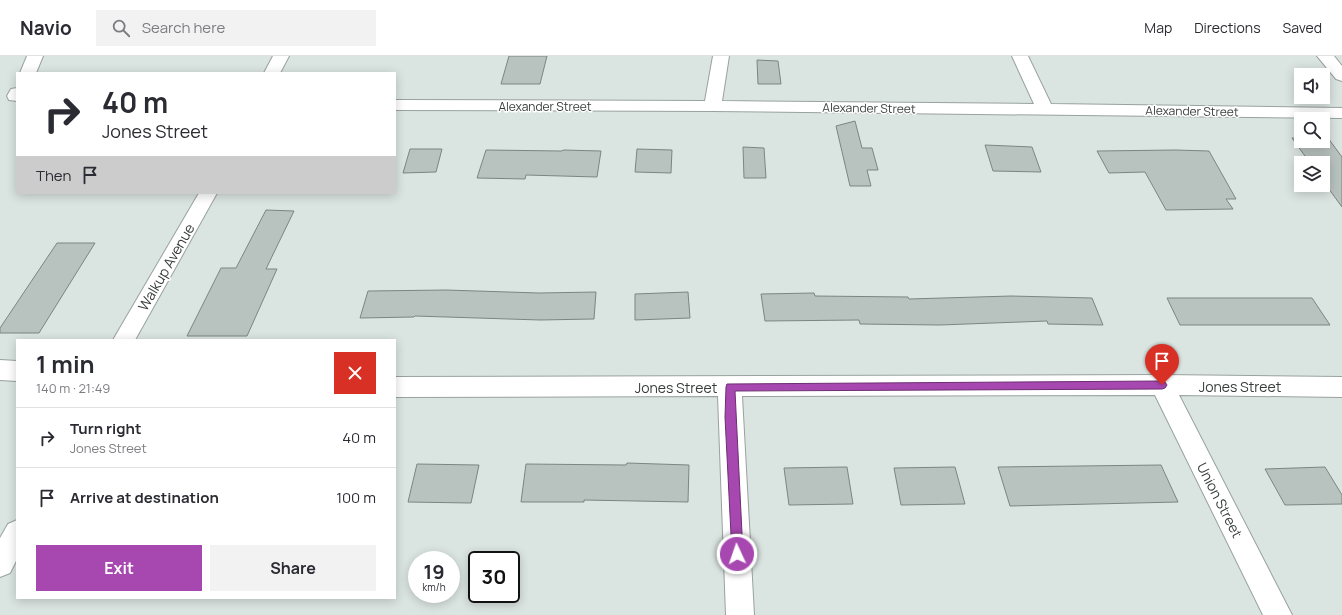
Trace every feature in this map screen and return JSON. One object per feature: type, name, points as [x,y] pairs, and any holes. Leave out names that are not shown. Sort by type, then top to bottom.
[{"type":"street","points":[[28,72],[35,56]]},
{"type":"street","points":[[273,72],[281,56]]},
{"type":"street","points":[[713,106],[721,56]]},
{"type":"street","points":[[1020,56],[1045,109]]},
{"type":"street","points":[[1325,56],[1342,76]]},
{"type":"street","name":"Alexander Street","points":[[396,106],[713,106],[1342,113]]},
{"type":"street","name":"Walkup Avenue","points":[[125,339],[207,194]]},
{"type":"street","points":[[0,370],[16,371]]},
{"type":"street","name":"Union Street","points":[[1162,385],[1278,615]]},
{"type":"street","name":"Jones Street","points":[[396,387],[1342,386]]},
{"type":"street","points":[[730,387],[730,417],[740,615]]},
{"type":"street","points":[[0,564],[16,535]]},
{"type":"building","points":[[509,56],[547,56],[540,84],[501,84]]},
{"type":"building","points":[[757,60],[778,61],[781,84],[758,84]]},
{"type":"building","points":[[855,121],[862,148],[872,148],[878,170],[867,170],[871,186],[850,186],[836,126]]},
{"type":"building","points":[[1330,141],[1342,157],[1342,207],[1330,191],[1330,156],[1305,156],[1299,148],[1330,148]]},
{"type":"building","points":[[985,145],[1032,147],[1041,172],[993,171]]},
{"type":"building","points":[[743,147],[764,148],[766,178],[744,178]]},
{"type":"building","points":[[410,149],[442,149],[436,172],[403,173]]},
{"type":"building","points":[[637,149],[672,150],[671,173],[635,172]]},
{"type":"building","points":[[486,150],[601,151],[597,177],[526,175],[525,179],[477,178]]},
{"type":"building","points":[[1097,151],[1209,151],[1236,199],[1226,199],[1233,209],[1166,210],[1145,172],[1109,173]]},
{"type":"building","points":[[266,210],[294,211],[266,269],[277,269],[247,336],[187,336],[221,268],[236,268]]},
{"type":"building","points":[[57,243],[95,243],[39,333],[0,333],[0,328]]},
{"type":"building","points":[[446,290],[539,293],[596,292],[594,319],[540,320],[415,316],[360,318],[368,291]]},
{"type":"building","points":[[688,292],[690,318],[635,320],[635,294]]},
{"type":"building","points":[[814,293],[815,296],[908,297],[909,299],[1011,296],[1092,298],[1103,325],[1048,324],[1047,321],[940,325],[860,324],[859,320],[765,321],[761,294]]},
{"type":"building","points":[[1167,298],[1312,298],[1330,325],[1180,325]]},
{"type":"building","points":[[627,463],[689,465],[688,502],[584,500],[584,502],[521,502],[526,464],[626,465]]},
{"type":"building","points":[[417,464],[479,465],[471,503],[408,502]]},
{"type":"building","points":[[1161,465],[1178,502],[1010,506],[998,467]]},
{"type":"building","points":[[847,467],[853,504],[789,505],[784,468]]},
{"type":"building","points":[[955,467],[965,504],[901,505],[894,468]]},
{"type":"building","points":[[1325,467],[1342,495],[1342,504],[1285,505],[1265,469]]},
{"type":"route","points":[[737,554],[730,417],[730,387],[1162,385]]}]
